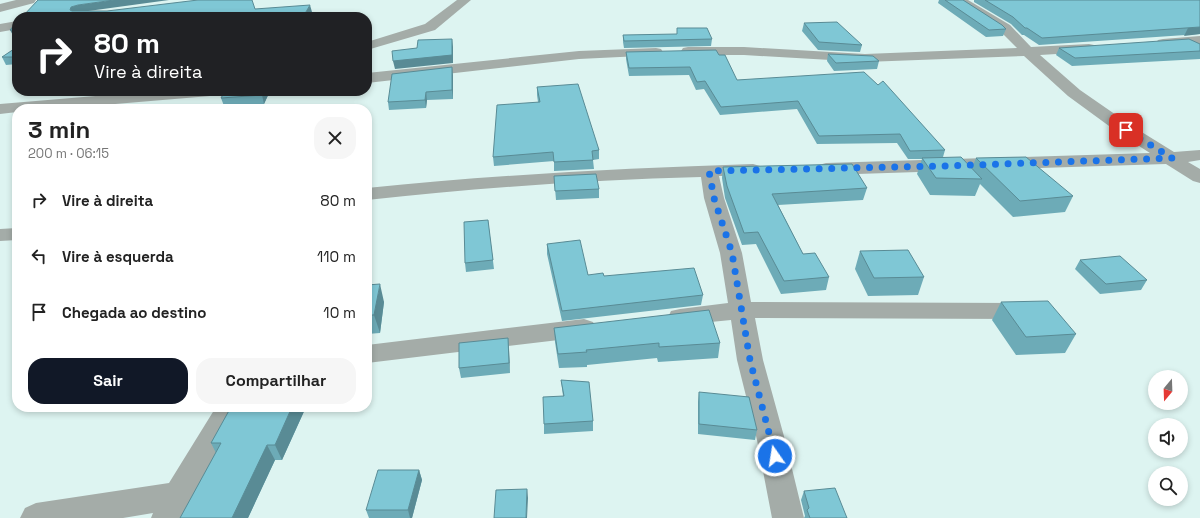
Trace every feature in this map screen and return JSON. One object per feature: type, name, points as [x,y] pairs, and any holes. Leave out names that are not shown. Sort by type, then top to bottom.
[{"type":"street","points":[[0,8],[30,0]]},
{"type":"street","points":[[372,44],[430,27],[465,0]]},
{"type":"street","points":[[959,0],[1005,28],[1027,51],[1074,93],[1126,130],[1200,177]]},
{"type":"street","points":[[0,28],[12,26]]},
{"type":"street","points":[[1153,44],[1200,40]]},
{"type":"street","points":[[372,77],[579,55],[744,51],[865,58],[1106,46]]},
{"type":"street","points":[[58,104],[152,96]]},
{"type":"street","points":[[0,109],[12,108]]},
{"type":"street","points":[[811,169],[1172,158],[1200,155]]},
{"type":"street","points":[[372,193],[454,184],[642,173],[772,170]]},
{"type":"street","points":[[709,171],[714,198],[732,253],[750,360],[771,440],[788,518]]},
{"type":"street","points":[[0,235],[12,234]]},
{"type":"street","points":[[656,320],[742,310],[1033,311]]},
{"type":"street","points":[[372,353],[609,326]]},
{"type":"street","points":[[36,518],[172,507],[228,412]]},
{"type":"building","points":[[38,0],[114,0],[78,5],[71,7],[70,10],[72,11],[107,11],[198,0],[252,0],[255,9],[310,5],[306,12],[27,12]]},
{"type":"building","points":[[945,0],[963,0],[1006,29],[989,30]]},
{"type":"building","points":[[985,0],[1200,0],[1200,27],[1042,38],[1025,28],[1013,17]]},
{"type":"building","points":[[837,22],[862,45],[819,42],[804,23]]},
{"type":"building","points":[[677,28],[707,28],[712,39],[624,41],[623,35],[677,34]]},
{"type":"building","points":[[452,39],[452,55],[393,61],[392,51],[417,48],[418,40]]},
{"type":"building","points":[[1189,39],[1200,44],[1200,51],[1075,58],[1059,48]]},
{"type":"building","points":[[12,50],[12,57],[2,57]]},
{"type":"building","points":[[716,50],[719,55],[725,55],[737,80],[864,72],[878,85],[883,81],[945,150],[910,151],[900,134],[819,136],[798,101],[721,107],[705,81],[697,82],[690,67],[629,68],[626,52]]},
{"type":"building","points":[[828,54],[873,56],[879,61],[836,63]]},
{"type":"building","points":[[452,67],[452,90],[426,92],[425,100],[388,102],[392,74]]},
{"type":"building","points":[[578,84],[599,150],[592,151],[593,160],[554,162],[553,152],[493,157],[497,105],[540,102],[537,87]]},
{"type":"building","points":[[222,96],[248,96],[221,98]]},
{"type":"building","points":[[961,157],[982,179],[936,178],[922,158]]},
{"type":"building","points":[[1026,157],[1073,196],[1020,201],[976,158]]},
{"type":"building","points":[[852,164],[867,188],[772,194],[803,254],[815,253],[829,277],[784,281],[758,232],[744,233],[727,186],[723,167]]},
{"type":"building","points":[[596,174],[599,189],[555,191],[554,176]]},
{"type":"building","points":[[488,220],[493,260],[465,263],[464,222]]},
{"type":"building","points":[[580,240],[588,275],[603,273],[604,276],[694,268],[703,295],[562,311],[547,244]]},
{"type":"building","points":[[908,250],[924,277],[874,278],[860,251]]},
{"type":"building","points":[[1120,256],[1147,280],[1106,284],[1080,260]]},
{"type":"building","points":[[380,284],[374,315],[372,315],[372,285]]},
{"type":"building","points":[[1048,301],[1076,334],[1026,337],[1001,302]]},
{"type":"building","points":[[709,310],[720,343],[659,347],[659,343],[558,354],[554,328]]},
{"type":"building","points":[[508,338],[509,363],[459,368],[459,343]]},
{"type":"building","points":[[561,380],[589,382],[593,421],[544,424],[543,397],[564,396]]},
{"type":"building","points":[[699,392],[749,397],[757,430],[699,424]]},
{"type":"building","points":[[228,412],[290,412],[275,445],[267,445],[232,518],[180,518],[221,443],[211,443]]},
{"type":"building","points":[[378,470],[419,470],[408,510],[366,510]]},
{"type":"building","points":[[835,488],[847,518],[810,518],[804,491]]},
{"type":"building","points":[[527,489],[526,518],[494,518],[496,490]]},
{"type":"route","points":[[775,456],[750,360],[732,253],[714,198],[709,171],[944,166],[1172,158],[1126,130]]}]
